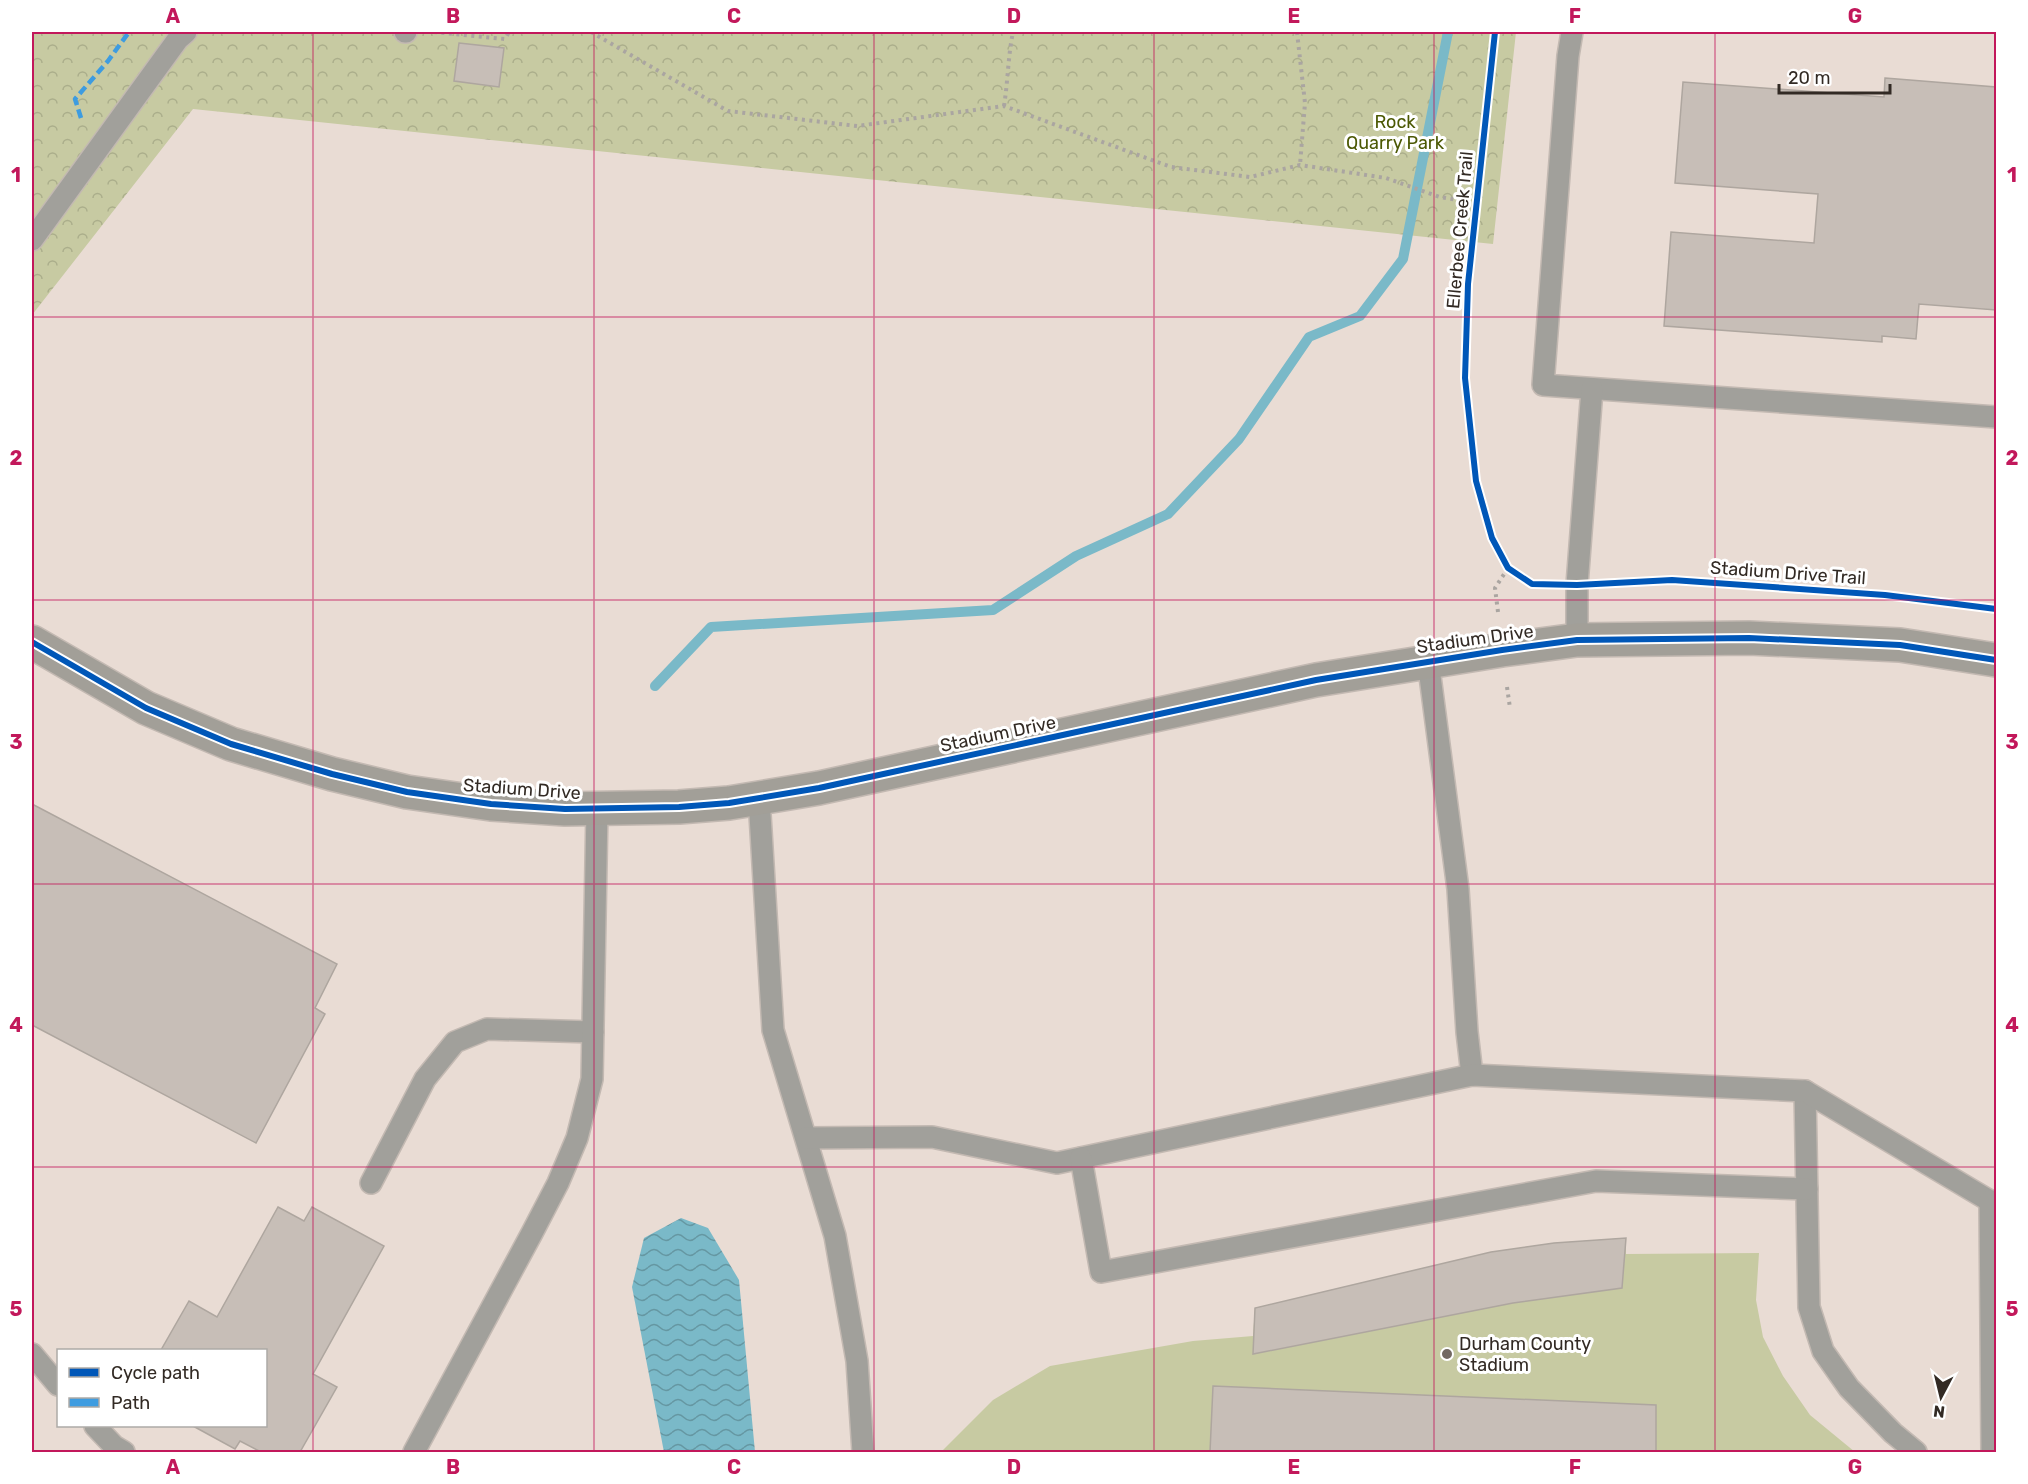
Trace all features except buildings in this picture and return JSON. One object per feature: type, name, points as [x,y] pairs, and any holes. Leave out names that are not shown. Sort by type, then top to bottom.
[{"type":"street","name":"Stadium Drive","points":[[32,642],[146,708],[231,744],[332,774],[407,792],[491,804],[565,809],[679,807],[759,798],[830,785],[1316,680],[1428,661],[1577,640],[1761,638],[1900,645],[1996,660]]},
{"type":"lane","points":[[32,240],[178,39],[186,32]]},
{"type":"lane","points":[[1572,32],[1568,56],[1543,385],[1996,417]]},
{"type":"lane","points":[[1577,640],[1577,585],[1592,389]]},
{"type":"lane","points":[[1428,661],[1458,889],[1472,1075]]},
{"type":"lane","points":[[759,798],[773,1030],[835,1236],[857,1361],[863,1452]]},
{"type":"lane","points":[[414,1452],[558,1183],[577,1138],[592,1079],[597,808]]},
{"type":"lane","points":[[371,1183],[425,1079],[455,1042],[487,1029],[593,1032]]},
{"type":"lane","points":[[806,1138],[932,1137],[1057,1164],[1472,1075],[1805,1090],[1993,1201],[1992,1452]]},
{"type":"lane","points":[[1805,1090],[1809,1307],[1823,1351],[1849,1388],[1893,1433],[1917,1452]]},
{"type":"lane","points":[[1081,1158],[1101,1272],[1596,1181],[1807,1189]]},
{"type":"lane","points":[[32,1354],[57,1384]]},
{"type":"lane","points":[[97,1427],[114,1446],[124,1452]]},
{"type":"path","points":[[406,32],[453,33],[505,39],[509,32]]},
{"type":"path","points":[[591,32],[728,111],[857,126],[1004,106],[1171,167],[1250,177],[1300,165],[1386,178],[1440,197],[1476,203]]},
{"type":"path","points":[[1004,106],[1008,83],[1008,55],[1013,32]]},
{"type":"path","points":[[1297,32],[1305,103],[1300,165]]},
{"type":"path","points":[[1502,558],[1508,568],[1516,573]]},
{"type":"path","points":[[1498,612],[1495,588],[1508,568]]},
{"type":"path","points":[[1507,687],[1510,708]]},
{"type":"green space","name":"Rock Quarry Park","points":[[32,32],[1516,32],[1493,244],[193,109],[32,315]]},
{"type":"green space","name":"Durham County Stadium","points":[[1626,1238],[1626,1254],[1759,1253],[1756,1300],[1763,1337],[1783,1376],[1810,1415],[1855,1452],[941,1452],[993,1400],[1050,1366],[1193,1341],[1253,1336],[1255,1308],[1491,1252],[1554,1243]]},
{"type":"water","points":[[681,1218],[708,1228],[739,1280],[755,1452],[664,1452],[632,1287],[644,1238]]},
{"type":"waterway","points":[[655,686],[711,627],[993,610],[1076,556],[1168,514],[1239,439],[1309,337],[1360,316],[1403,259],[1448,32]]},
{"type":"marked path","points":[[81,118],[75,99],[108,61],[129,32]]},
{"type":"cycle path","name":"Ellerbee Creek Trail","points":[[1495,32],[1468,284],[1465,378],[1476,481],[1492,538],[1508,568],[1532,584],[1577,585],[1672,580],[1885,595],[1996,609]]},
{"type":"cycle path","points":[[32,642],[146,708],[231,744],[332,774],[407,792],[491,804],[565,809],[679,807],[729,803],[819,788],[1316,680],[1577,640],[1749,638],[1900,645],[1996,660]]},
{"type":"place","name":"Durham County Stadium","points":[[1447,1354]]}]
